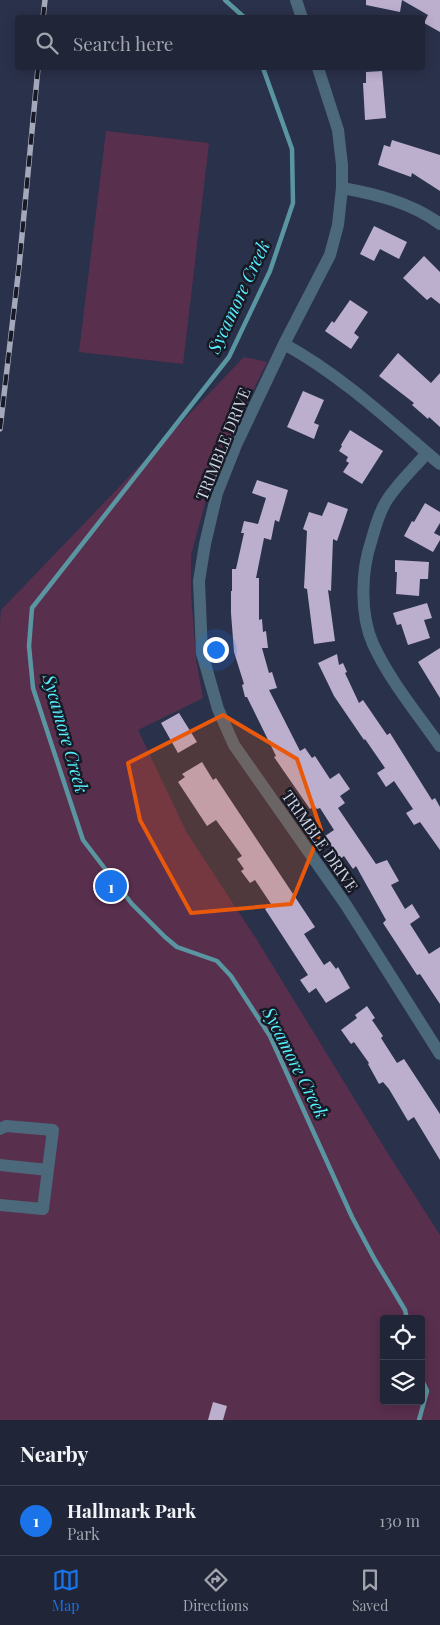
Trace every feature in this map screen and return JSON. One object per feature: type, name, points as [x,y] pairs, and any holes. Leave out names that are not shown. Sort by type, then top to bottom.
[{"type":"street","points":[[296,0],[301,15]]},
{"type":"street","name":"TRIMBLE DRIVE","points":[[319,70],[338,130],[342,165],[342,188],[338,225],[330,255],[284,344],[236,445],[217,492],[204,544],[199,581],[202,653],[218,709],[234,745],[346,905],[440,1054]]},
{"type":"street","points":[[342,188],[370,193],[418,210],[440,224]]},
{"type":"street","points":[[284,344],[332,374],[440,464]]},
{"type":"street","points":[[427,452],[387,500],[378,520],[367,555],[364,574],[364,599],[367,624],[372,642],[380,658],[440,746]]},
{"type":"street","points":[[0,1129],[6,1126],[53,1130],[43,1209],[0,1205]]},
{"type":"street","points":[[0,1165],[48,1170]]},
{"type":"highlighted area","points":[[223,715],[297,759],[321,830],[291,904],[191,913],[140,820],[128,763]]},
{"type":"shaded area","points":[[106,131],[209,143],[183,364],[79,352]]},
{"type":"shaded area","points":[[244,357],[267,362],[220,459],[207,496],[191,555],[191,594],[196,659],[203,698],[138,730],[187,833],[257,940],[440,1235],[440,1420],[0,1420],[1,610]]},
{"type":"building","points":[[366,0],[402,0],[400,12],[366,5]]},
{"type":"building","points":[[402,0],[440,0],[440,32],[425,24],[428,15]]},
{"type":"building","points":[[382,71],[386,118],[365,120],[363,83],[366,83],[366,72]]},
{"type":"building","points":[[392,140],[440,155],[440,191],[412,173],[411,177],[378,165],[384,145],[390,147]]},
{"type":"building","points":[[374,226],[407,242],[399,259],[380,249],[374,261],[360,254]]},
{"type":"building","points":[[424,256],[440,272],[440,304],[431,297],[427,300],[403,278]]},
{"type":"building","points":[[350,300],[368,312],[354,333],[359,337],[351,349],[325,331],[332,321],[334,323]]},
{"type":"building","points":[[398,353],[431,383],[440,373],[440,427],[412,405],[414,403],[379,376]]},
{"type":"building","points":[[303,391],[324,400],[314,423],[319,425],[314,439],[287,427]]},
{"type":"building","points":[[350,430],[383,451],[362,484],[343,472],[349,463],[346,461],[348,457],[339,451]]},
{"type":"building","points":[[257,480],[288,490],[279,522],[275,520],[271,540],[264,538],[256,578],[259,578],[259,620],[262,619],[263,632],[266,631],[268,648],[262,648],[269,673],[272,672],[277,688],[269,690],[300,751],[305,748],[312,758],[315,756],[330,779],[339,773],[350,789],[340,796],[345,803],[338,808],[376,864],[387,860],[399,881],[391,885],[405,909],[412,904],[420,917],[410,924],[429,954],[440,947],[440,1004],[420,974],[417,975],[383,923],[386,920],[356,866],[353,869],[344,856],[340,859],[325,836],[334,830],[320,808],[317,809],[314,806],[310,809],[274,757],[276,756],[247,697],[245,697],[242,685],[244,684],[234,652],[231,613],[232,569],[236,569],[244,533],[241,533],[244,521],[258,524],[266,498],[252,493]]},
{"type":"building","points":[[328,502],[348,509],[337,541],[333,539],[331,591],[328,590],[335,641],[314,644],[307,589],[304,588],[307,531],[303,529],[309,512],[322,516]]},
{"type":"building","points":[[425,503],[440,512],[440,523],[434,533],[440,536],[440,540],[433,552],[404,536]]},
{"type":"building","points":[[395,560],[429,562],[428,579],[420,579],[419,596],[396,594],[397,572],[395,572]]},
{"type":"building","points":[[427,603],[432,618],[424,620],[430,638],[408,645],[401,624],[397,625],[393,613]]},
{"type":"building","points":[[440,648],[440,698],[418,662]]},
{"type":"building","points":[[337,654],[339,665],[343,663],[347,672],[345,673],[359,703],[363,700],[387,735],[390,733],[432,800],[435,798],[440,807],[440,850],[420,822],[414,825],[406,813],[413,809],[394,781],[386,787],[377,773],[385,768],[334,696],[318,663]]},
{"type":"building","points":[[179,713],[197,742],[178,753],[161,723]]},
{"type":"building","points":[[202,762],[213,780],[216,778],[315,927],[304,934],[324,965],[330,961],[336,969],[338,967],[350,988],[326,1003],[316,988],[309,993],[300,980],[308,975],[265,909],[271,904],[255,880],[250,883],[241,871],[244,869],[237,859],[242,856],[216,820],[207,826],[178,782],[185,777],[182,774]]},
{"type":"building","points":[[367,1006],[375,1018],[372,1020],[383,1036],[381,1038],[397,1063],[404,1059],[440,1114],[440,1160],[414,1117],[408,1121],[389,1089],[383,1082],[379,1084],[369,1063],[354,1042],[351,1044],[341,1030],[357,1018],[355,1015]]},
{"type":"building","points":[[213,1402],[227,1406],[223,1420],[208,1420]]},
{"type":"waterway","name":"Sycamore Creek","points":[[225,0],[242,15]]},
{"type":"waterway","name":"Sycamore Creek","points":[[264,70],[292,149],[293,203],[270,271],[229,357],[32,608],[29,646],[33,688],[83,840],[132,904],[165,937],[177,947],[217,961],[231,976],[270,1036],[352,1217],[406,1315]]},
{"type":"waterway","name":"Sycamore Creek","points":[[425,1387],[427,1391],[425,1398]]},
{"type":"waterway","name":"Sycamore Creek","points":[[419,1420],[423,1405]]},
{"type":"railway","points":[[43,15],[45,0]]},
{"type":"railway","points":[[0,429],[19,267],[38,70]]},
{"type":"place","name":"Hallmark Park","points":[[111,886]]}]
